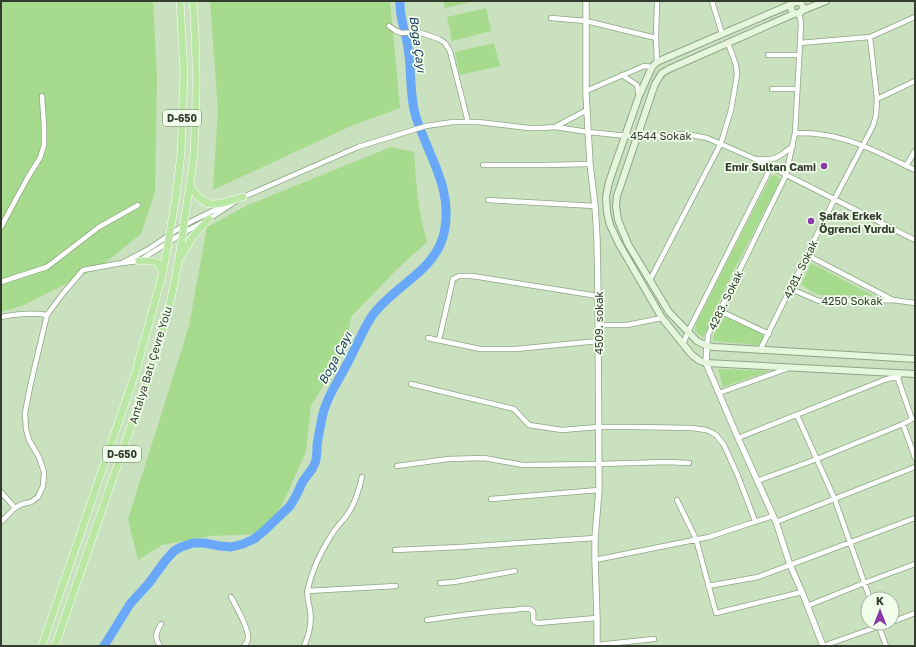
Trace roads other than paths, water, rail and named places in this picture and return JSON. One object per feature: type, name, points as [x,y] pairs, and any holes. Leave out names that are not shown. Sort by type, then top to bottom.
[{"type":"highway","name":"Antalya Batı Çevre Yolu","points":[[42,646],[136,370],[163,272],[176,197],[181,153],[184,73],[180,1]]},
{"type":"highway","name":"Antalya Batı Çevre Yolu","points":[[55,646],[150,374],[163,329],[184,233],[194,152],[196,76],[195,24],[192,1]]},
{"type":"highway","points":[[190,185],[195,194],[207,204],[215,205],[243,197]]},
{"type":"highway","points":[[178,260],[194,235],[209,219]]},
{"type":"highway","points":[[139,261],[151,261],[158,263],[163,272]]},
{"type":"main road","points":[[826,1],[668,69],[662,73],[655,84],[617,196],[616,206],[618,220],[628,244],[669,312],[697,341],[706,346],[714,348],[915,359]]},
{"type":"main road","points":[[795,2],[791,6],[791,10],[799,13]]},
{"type":"main road","points":[[799,13],[802,6],[800,3],[795,2],[657,62],[652,67],[624,135],[609,182],[606,197],[610,225],[619,244],[662,318],[692,355],[700,361],[706,363],[912,373]]},
{"type":"street","name":"4509. sokak","points":[[586,1],[586,92],[590,164],[597,239],[598,296],[599,490],[594,560],[597,645]]},
{"type":"street","points":[[657,1],[657,62]]},
{"type":"street","points":[[712,1],[722,34]]},
{"type":"street","name":"4283. Sokak","points":[[799,13],[801,23],[795,133],[786,175],[708,335],[706,346],[706,363],[776,522],[790,565],[823,646]]},
{"type":"street","points":[[800,43],[870,37],[915,17]]},
{"type":"street","points":[[552,18],[586,20],[656,38]]},
{"type":"street","points":[[389,26],[402,33],[418,32],[439,39],[445,43],[449,48],[468,122]]},
{"type":"street","name":"4281. Sokak","points":[[760,350],[834,200],[873,126],[876,115],[877,99],[870,37]]},
{"type":"street","points":[[650,280],[721,143],[730,110],[737,75],[736,65],[728,43]]},
{"type":"street","points":[[768,55],[799,55]]},
{"type":"street","points":[[586,92],[644,66],[652,67]]},
{"type":"street","points":[[622,75],[637,85],[639,96]]},
{"type":"street","points":[[877,99],[915,81]]},
{"type":"street","points":[[772,89],[797,89]]},
{"type":"street","points":[[1,228],[40,158],[44,145],[42,96]]},
{"type":"street","points":[[122,263],[147,250],[184,225],[243,197],[358,147],[426,126],[453,122],[478,122],[529,128],[555,126],[587,110]]},
{"type":"street","name":"4544 Sokak","points":[[555,126],[588,132],[637,137],[686,134],[707,138],[772,167],[834,200],[915,240]]},
{"type":"street","points":[[795,133],[818,134],[862,145],[915,170]]},
{"type":"street","points":[[753,158],[767,160],[776,158],[793,146]]},
{"type":"street","points":[[906,166],[915,151]]},
{"type":"street","points":[[483,164],[545,166],[590,164]]},
{"type":"street","points":[[683,344],[772,167]]},
{"type":"street","points":[[1,522],[15,508],[22,504],[31,502],[38,497],[43,486],[44,472],[39,457],[29,440],[26,429],[25,413],[47,315],[61,296],[83,270],[139,261],[243,197]]},
{"type":"street","points":[[488,200],[595,206]]},
{"type":"street","points":[[1,282],[47,267],[99,227],[138,205]]},
{"type":"street","points":[[807,255],[893,300]]},
{"type":"street","points":[[440,340],[453,279],[459,276],[472,276],[598,296]]},
{"type":"street","name":"4250 Sokak","points":[[791,288],[819,301],[893,300],[915,303]]},
{"type":"street","points":[[720,311],[769,334]]},
{"type":"street","points":[[1,317],[20,314],[47,315]]},
{"type":"street","points":[[598,325],[627,326],[662,318]]},
{"type":"street","points":[[428,338],[480,349],[516,348],[598,341]]},
{"type":"street","points":[[719,393],[792,367]]},
{"type":"street","points":[[738,438],[884,380],[912,373]]},
{"type":"street","points":[[757,481],[817,459],[912,419],[897,376]]},
{"type":"street","points":[[411,384],[514,408],[529,425],[562,430],[598,427],[682,427],[711,432],[716,435],[724,445],[738,476],[755,521]]},
{"type":"street","points":[[797,415],[835,500],[867,591]]},
{"type":"street","points":[[903,424],[915,458]]},
{"type":"street","points":[[397,466],[448,459],[484,458],[523,465],[667,462],[689,463]]},
{"type":"street","points":[[776,522],[835,500],[915,467]]},
{"type":"street","points":[[304,646],[307,640],[311,612],[307,591],[316,561],[332,534],[349,512],[359,491],[362,478]]},
{"type":"street","points":[[491,499],[599,490]]},
{"type":"street","points":[[1,492],[15,508]]},
{"type":"street","points":[[678,500],[696,539],[716,613],[802,592]]},
{"type":"street","points":[[594,560],[709,537],[773,516]]},
{"type":"street","points":[[708,586],[758,577],[915,518]]},
{"type":"street","points":[[395,550],[595,538]]},
{"type":"street","points":[[807,606],[915,564]]},
{"type":"street","points":[[440,583],[454,582],[515,571]]},
{"type":"street","points":[[307,591],[396,586]]},
{"type":"street","points":[[231,597],[237,607],[248,635],[244,646]]},
{"type":"street","points":[[427,620],[504,610],[525,609],[530,609],[532,611],[533,620],[538,623],[597,618]]},
{"type":"street","points":[[900,619],[915,613]]},
{"type":"street","points":[[160,646],[157,642],[156,635],[161,624]]},
{"type":"street","points":[[823,646],[863,631]]},
{"type":"street","points":[[881,631],[886,646]]},
{"type":"street","points":[[597,645],[654,639]]},
{"type":"waterway","name":"Boğa Çayı","points":[[104,646],[130,604],[149,583],[174,551],[193,543],[231,547],[243,544],[254,539],[290,506],[303,481],[315,463],[321,423],[329,398],[368,322],[381,305],[423,268],[432,258],[439,246],[444,233],[446,202],[443,187],[414,109],[411,92],[409,57],[400,1]]},
{"type":"place","name":"Emir Sultan Cami","points":[[824,166]]},
{"type":"place","name":"Şafak Erkek Öğrenci Yurdu","points":[[811,221]]}]
